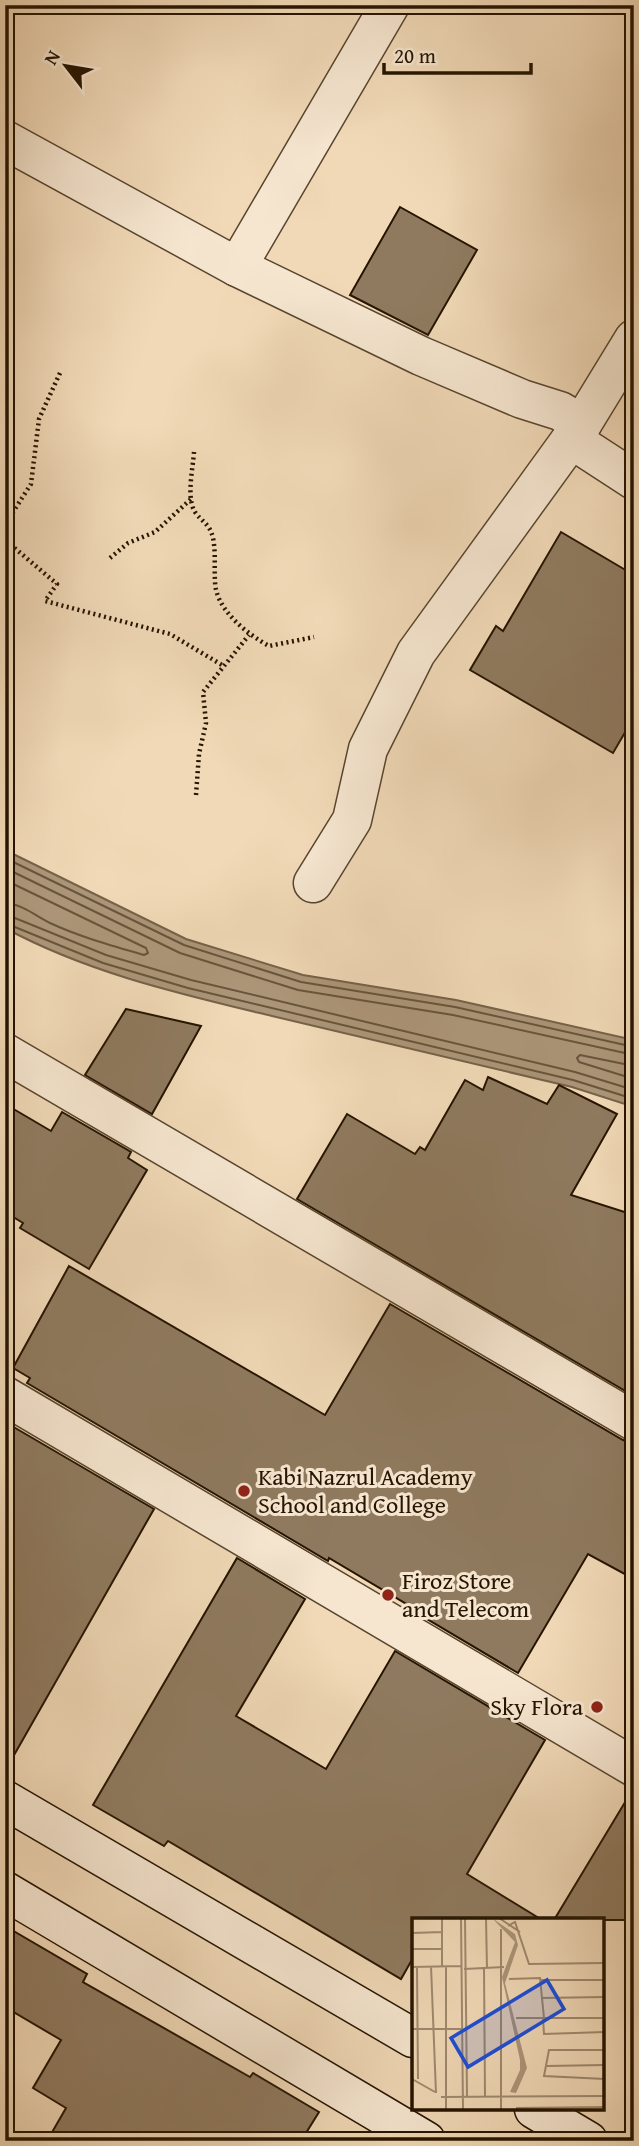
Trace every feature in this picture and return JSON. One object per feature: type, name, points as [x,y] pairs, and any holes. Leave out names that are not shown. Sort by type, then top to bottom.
[{"type":"street","points":[[237,267],[390,5]]},
{"type":"street","points":[[5,140],[237,267],[421,356],[522,399],[560,411],[577,431],[634,480]]},
{"type":"street","points":[[313,883],[352,820],[368,749],[415,653],[577,431],[634,339]]},
{"type":"street","points":[[5,1052],[634,1421]]},
{"type":"street","points":[[5,1396],[634,1768]]},
{"type":"street","points":[[5,1800],[412,2037]]},
{"type":"street","points":[[5,1891],[426,2141]]},
{"type":"street","points":[[537,2111],[588,2141]]},
{"type":"path","points":[[60,373],[39,419],[31,484],[13,512],[10,545],[57,584],[45,600],[170,634],[222,665]]},
{"type":"path","points":[[194,452],[192,498],[195,511],[207,522],[212,537],[216,565],[214,584],[225,607],[249,635],[269,646],[314,637]]},
{"type":"path","points":[[110,558],[128,543],[155,532],[192,498]]},
{"type":"path","points":[[196,795],[199,754],[206,723],[202,710],[203,692],[222,665],[249,635]]},
{"type":"water","points":[[5,850],[186,939],[303,975],[456,1000],[634,1040],[634,1107],[572,1087],[169,990],[69,958],[5,928]]},
{"type":"building","points":[[400,207],[477,250],[428,335],[350,295]]},
{"type":"building","points":[[561,532],[634,575],[634,717],[613,753],[470,670],[496,626],[503,631]]},
{"type":"building","points":[[126,1009],[201,1026],[152,1114],[85,1075]]},
{"type":"building","points":[[488,1077],[547,1104],[559,1085],[617,1114],[571,1195],[634,1215],[634,1396],[297,1199],[347,1114],[415,1154],[420,1147],[425,1150],[465,1080],[483,1090]]},
{"type":"building","points":[[5,1104],[51,1131],[62,1112],[131,1152],[128,1158],[147,1170],[89,1269],[20,1228],[23,1223],[5,1212]]},
{"type":"building","points":[[69,1266],[325,1415],[390,1304],[623,1440],[634,1443],[634,1579],[588,1554],[518,1673],[329,1558],[328,1561],[27,1383],[30,1378],[13,1368]]},
{"type":"building","points":[[5,1422],[154,1509],[5,1771]]},
{"type":"building","points":[[237,1558],[305,1599],[236,1716],[326,1769],[395,1651],[545,1740],[467,1874],[539,1918],[412,1918],[412,1960],[401,1979],[168,1841],[164,1846],[93,1805]]},
{"type":"building","points":[[633,1789],[634,1920],[555,1918]]},
{"type":"building","points":[[5,1926],[87,1974],[83,1982],[250,2077],[253,2073],[319,2112],[301,2141],[47,2141],[66,2108],[33,2088],[61,2040],[5,2007]]},
{"type":"place","name":"Kabi Nazrul Academy School and College","points":[[244,1491]]},
{"type":"place","name":"Firoz Store and Telecom","points":[[388,1595]]},
{"type":"place","name":"Sky Flora","points":[[597,1707]]}]
